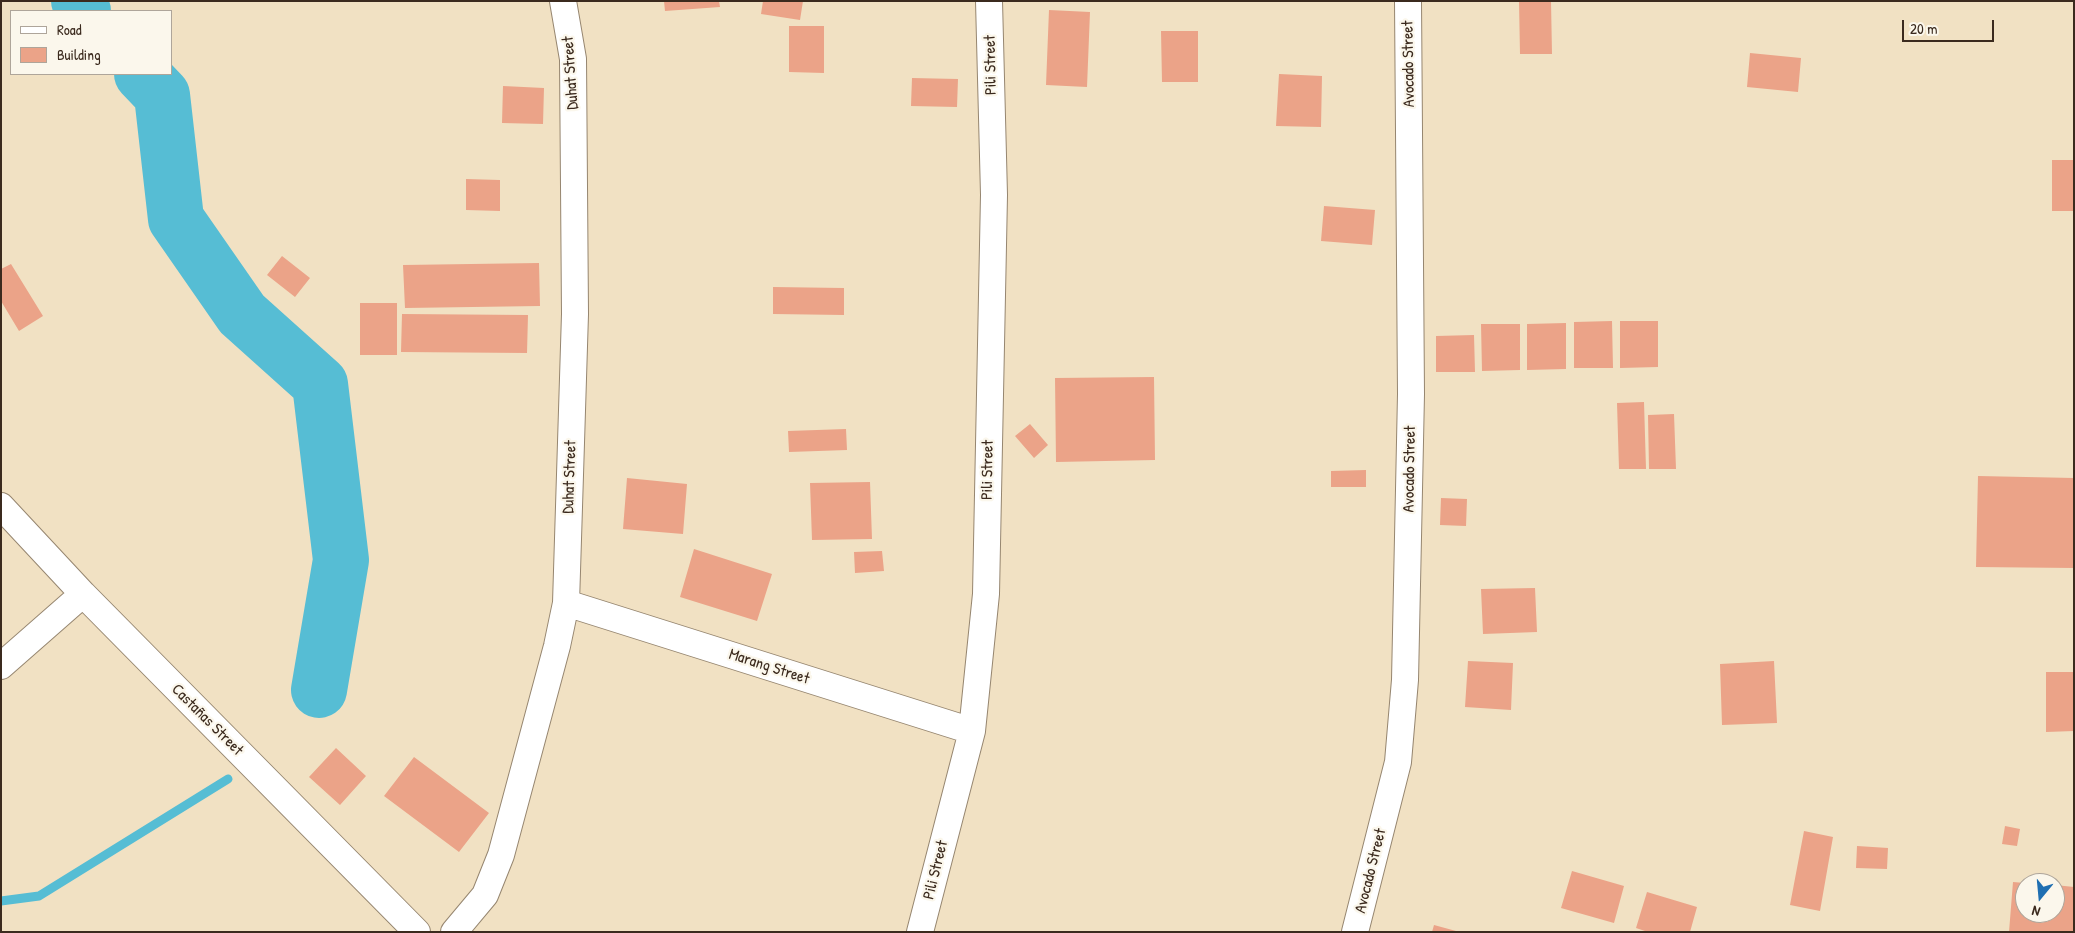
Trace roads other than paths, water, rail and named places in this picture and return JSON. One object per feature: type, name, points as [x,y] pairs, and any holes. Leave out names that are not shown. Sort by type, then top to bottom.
[{"type":"street","name":"Duhat Street","points":[[454,932],[484,894],[501,856],[557,646],[566,603],[574,314],[574,99],[573,60],[563,1]]},
{"type":"street","name":"Pili Street","points":[[920,932],[972,731],[986,594],[994,195],[990,1]]},
{"type":"street","name":"Avocado Street","points":[[1355,932],[1398,762],[1405,680],[1412,394],[1408,1]]},
{"type":"street","name":"Castañas Street","points":[[1,506],[83,594],[417,932]]},
{"type":"street","points":[[1,666],[83,594]]},
{"type":"street","name":"Marang Street","points":[[566,603],[972,731]]},
{"type":"waterway","points":[[79,1],[83,10]]},
{"type":"waterway","points":[[143,75],[162,95],[176,219],[242,314],[320,384],[341,560],[319,690]]},
{"type":"waterway","points":[[1,901],[39,896],[228,779]]}]
